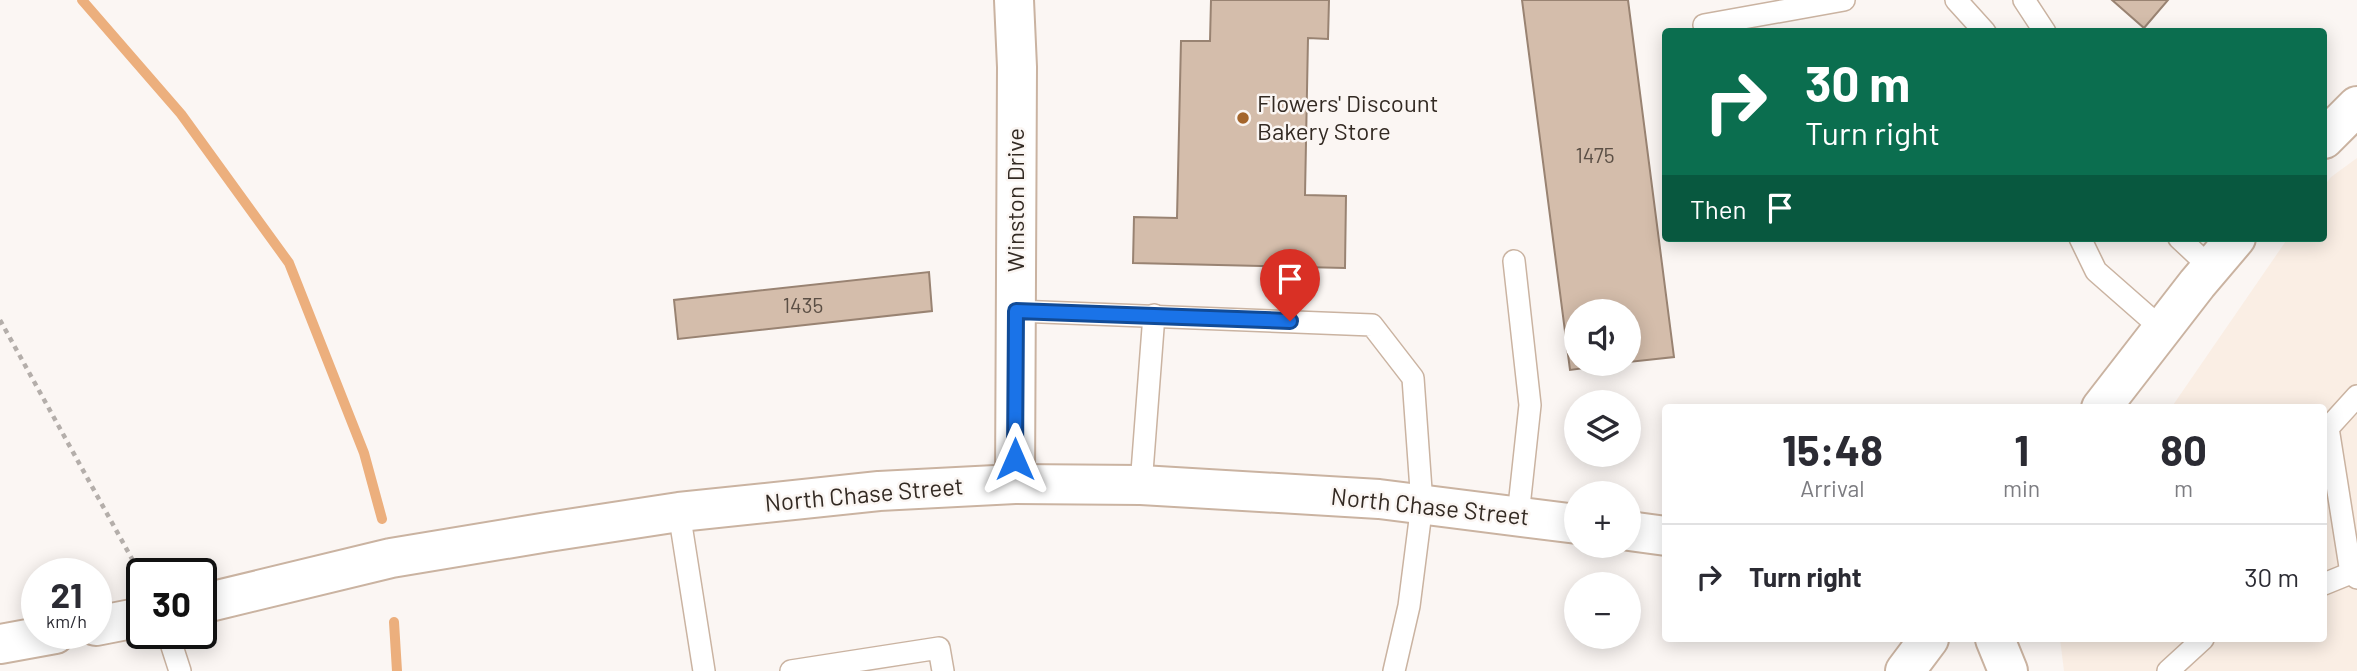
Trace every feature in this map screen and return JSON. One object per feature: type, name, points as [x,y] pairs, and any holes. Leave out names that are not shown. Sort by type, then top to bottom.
[{"type":"main road","name":"Winston Drive","points":[[1014,0],[1017,67],[1015,484]]},
{"type":"main road","points":[[2327,136],[2357,106]]},
{"type":"main road","points":[[2104,404],[2233,242]]},
{"type":"main road","name":"North Chase Street","points":[[217,600],[391,558],[679,512],[878,491],[1015,484],[1142,485],[1303,493],[1422,504],[1564,522]]},
{"type":"main road","points":[[1641,533],[1662,535]]},
{"type":"main road","points":[[0,644],[21,640]]},
{"type":"main road","points":[[1905,671],[1927,642]]},
{"type":"main road","points":[[1996,642],[2008,671]]},
{"type":"lane","points":[[1704,25],[1844,0]]},
{"type":"lane","points":[[1955,0],[1981,28]]},
{"type":"lane","points":[[2024,0],[2042,28]]},
{"type":"lane","points":[[2082,242],[2096,271],[2162,329]]},
{"type":"lane","points":[[2183,242],[2211,268]]},
{"type":"lane","points":[[1514,261],[1530,405],[1518,516]]},
{"type":"lane","points":[[1016,311],[1372,325],[1413,378],[1422,504],[1409,606],[1394,671]]},
{"type":"lane","points":[[1142,485],[1154,316]]},
{"type":"lane","points":[[2327,583],[2354,576],[2328,428],[2357,396]]},
{"type":"lane","points":[[679,512],[704,671]]},
{"type":"lane","points":[[2168,671],[2200,642]]},
{"type":"lane","points":[[791,671],[939,648],[943,671]]},
{"type":"lane","points":[[173,649],[180,671]]},
{"type":"path","points":[[0,320],[132,558]]},
{"type":"shaded area","points":[[2357,158],[2357,671],[2064,671],[2060,642],[2327,642],[2327,404],[2174,404],[2285,242],[2327,242],[2327,182]]},
{"type":"building","name":"Flowers' Discount Bakery Store","points":[[1211,0],[1329,0],[1328,39],[1308,38],[1305,195],[1346,196],[1345,268],[1133,263],[1134,217],[1177,218],[1181,41],[1210,41]]},
{"type":"building","points":[[1522,0],[1628,0],[1674,357],[1641,361],[1641,299],[1564,299],[1564,324]]},
{"type":"building","points":[[2112,0],[2168,0],[2144,28]]},
{"type":"building","points":[[929,272],[932,311],[678,339],[674,300]]},
{"type":"waterway","points":[[82,0],[181,114],[289,263],[364,453],[382,519]]},
{"type":"waterway","points":[[394,622],[397,671]]},
{"type":"place","name":"Flowers' Discount Bakery Store","points":[[1243,118]]},
{"type":"route","points":[[1015,459],[1016,311],[1290,321]]}]
